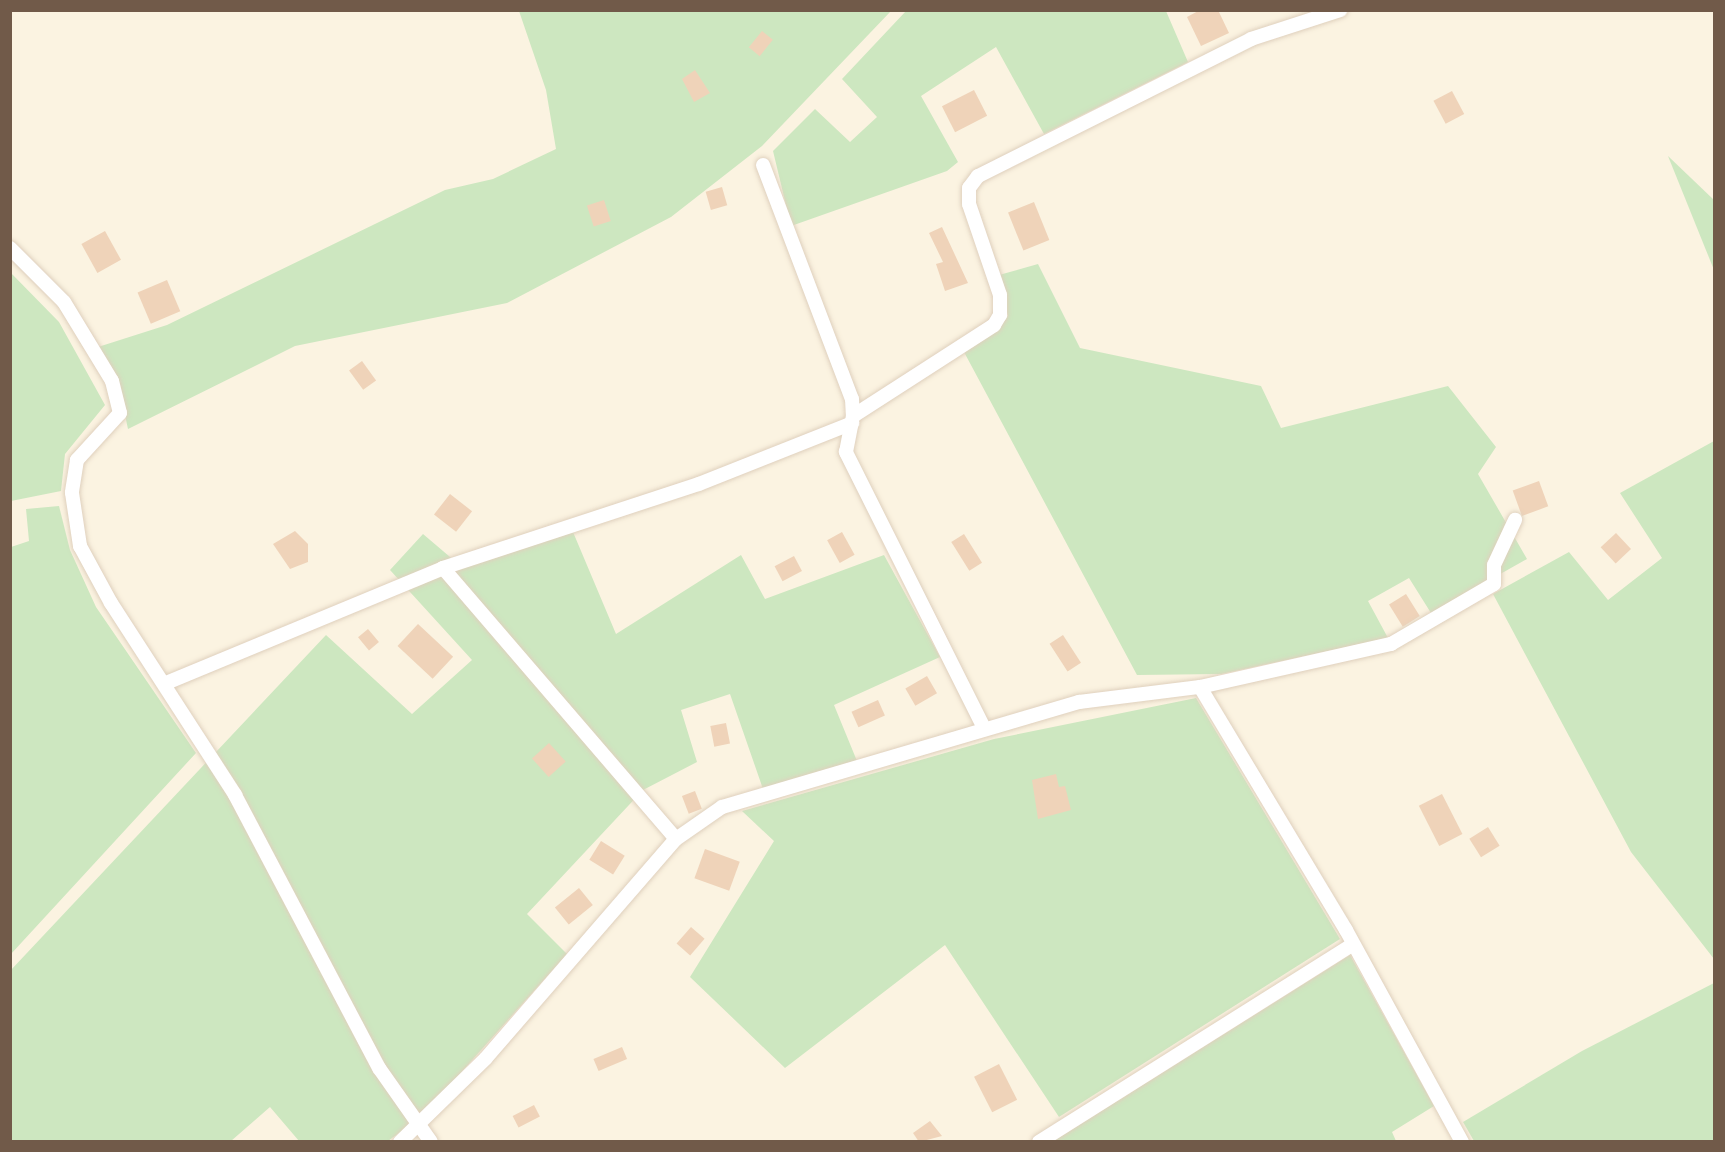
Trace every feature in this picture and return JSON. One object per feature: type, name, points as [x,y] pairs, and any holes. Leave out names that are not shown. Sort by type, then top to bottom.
[{"type":"street","points":[[166,683],[443,568],[699,484],[852,419],[994,325],[1000,315],[1000,295],[969,204],[969,188],[978,176],[1251,39],[1340,10]]},
{"type":"street","points":[[763,165],[852,399],[852,419],[846,452],[984,728]]},
{"type":"street","points":[[13,255],[64,302],[112,381],[120,413],[77,460],[72,493],[80,546],[111,603],[166,683],[236,795],[379,1068],[431,1142]]},
{"type":"street","points":[[400,1142],[420,1127],[676,839],[722,807],[984,728],[1079,702],[1200,687],[1391,644],[1494,584],[1494,565],[1515,520]]},
{"type":"street","points":[[443,568],[676,839]]},
{"type":"street","points":[[1200,687],[1352,945],[1462,1142]]},
{"type":"street","points":[[1039,1142],[1352,945]]},
{"type":"green space","points":[[519,11],[891,11],[762,146],[671,217],[507,303],[295,346],[128,429],[120,392],[98,347],[167,325],[445,190],[493,179],[556,149],[546,90]]},
{"type":"green space","points":[[906,11],[1166,11],[1188,62],[1044,134],[996,47],[921,96],[958,162],[947,171],[791,226],[773,151],[815,109],[850,142],[877,117],[842,79]]},
{"type":"green space","points":[[1668,156],[1714,200],[1714,270]]},
{"type":"green space","points":[[1038,264],[1080,348],[1261,386],[1281,428],[1448,386],[1496,447],[1478,474],[1527,559],[1431,613],[1409,578],[1368,601],[1388,638],[1221,674],[1137,675],[964,352],[1008,316],[999,275]]},
{"type":"green space","points":[[11,273],[59,322],[105,405],[65,454],[61,491],[11,501]]},
{"type":"green space","points":[[1714,441],[1714,959],[1631,852],[1493,594],[1569,552],[1608,600],[1662,558],[1620,493]]},
{"type":"green space","points":[[59,506],[70,550],[96,607],[196,753],[11,954],[11,547],[29,541],[26,509]]},
{"type":"green space","points":[[573,532],[616,634],[741,555],[765,599],[884,555],[940,657],[834,705],[857,761],[763,789],[730,694],[681,710],[697,762],[643,790],[527,914],[567,954],[422,1116],[388,1141],[299,1141],[270,1107],[231,1141],[11,1141],[10,971],[326,635],[412,714],[472,660],[390,570],[423,534],[463,568]]},
{"type":"green space","points":[[1196,698],[1340,939],[1059,1117],[945,945],[785,1068],[690,977],[774,841],[742,811],[994,739]]},
{"type":"green space","points":[[1350,955],[1434,1106],[1392,1132],[1396,1141],[1052,1142]]},
{"type":"green space","points":[[1714,983],[1714,1141],[1474,1141],[1463,1122],[1582,1051]]},
{"type":"building","points":[[1200,10],[1218,10],[1229,33],[1201,46],[1187,17]]},
{"type":"building","points":[[762,31],[773,40],[760,56],[749,47]]},
{"type":"building","points":[[695,70],[710,93],[694,102],[682,79]]},
{"type":"building","points":[[974,90],[987,116],[955,132],[942,106]]},
{"type":"building","points":[[1452,91],[1464,114],[1446,124],[1433,101]]},
{"type":"building","points":[[722,187],[727,205],[711,210],[706,192]]},
{"type":"building","points":[[604,200],[611,221],[594,226],[587,206]]},
{"type":"building","points":[[1034,202],[1049,240],[1023,251],[1008,212]]},
{"type":"building","points":[[942,227],[968,283],[945,291],[936,264],[943,262],[929,233]]},
{"type":"building","points":[[105,231],[121,260],[97,273],[81,244]]},
{"type":"building","points":[[167,280],[180,311],[151,324],[138,293]]},
{"type":"building","points":[[362,361],[376,380],[363,390],[349,370]]},
{"type":"building","points":[[1539,481],[1548,506],[1522,516],[1513,491]]},
{"type":"building","points":[[450,494],[472,511],[456,532],[434,514]]},
{"type":"building","points":[[295,531],[308,544],[308,562],[290,569],[273,544]]},
{"type":"building","points":[[842,532],[855,555],[840,563],[827,540]]},
{"type":"building","points":[[1616,533],[1631,549],[1616,563],[1601,547]]},
{"type":"building","points":[[964,534],[982,563],[969,571],[951,542]]},
{"type":"building","points":[[794,556],[802,571],[783,581],[775,566]]},
{"type":"building","points":[[1406,594],[1420,616],[1403,627],[1389,605]]},
{"type":"building","points":[[418,624],[453,657],[433,679],[398,646]]},
{"type":"building","points":[[368,629],[379,642],[369,650],[358,637]]},
{"type":"building","points":[[1063,635],[1081,663],[1068,671],[1050,644]]},
{"type":"building","points":[[927,676],[937,693],[915,706],[905,688]]},
{"type":"building","points":[[878,700],[885,716],[858,727],[852,712]]},
{"type":"building","points":[[726,723],[730,744],[714,747],[710,726]]},
{"type":"building","points":[[549,743],[566,762],[549,777],[532,758]]},
{"type":"building","points":[[1056,774],[1059,787],[1065,786],[1071,810],[1038,819],[1032,780]]},
{"type":"building","points":[[695,791],[702,809],[689,814],[682,796]]},
{"type":"building","points":[[1442,794],[1462,834],[1439,846],[1419,806]]},
{"type":"building","points":[[1488,827],[1500,846],[1481,857],[1469,839]]},
{"type":"building","points":[[601,841],[625,856],[613,874],[589,860]]},
{"type":"building","points":[[705,849],[740,862],[729,891],[694,878]]},
{"type":"building","points":[[579,888],[593,905],[569,925],[555,908]]},
{"type":"building","points":[[691,927],[705,939],[690,955],[677,944]]},
{"type":"building","points":[[622,1047],[627,1059],[599,1071],[593,1059]]},
{"type":"building","points":[[999,1064],[1017,1100],[992,1112],[974,1077]]},
{"type":"building","points":[[534,1105],[540,1117],[519,1127],[513,1116]]},
{"type":"building","points":[[930,1121],[942,1136],[919,1142],[913,1133]]}]
